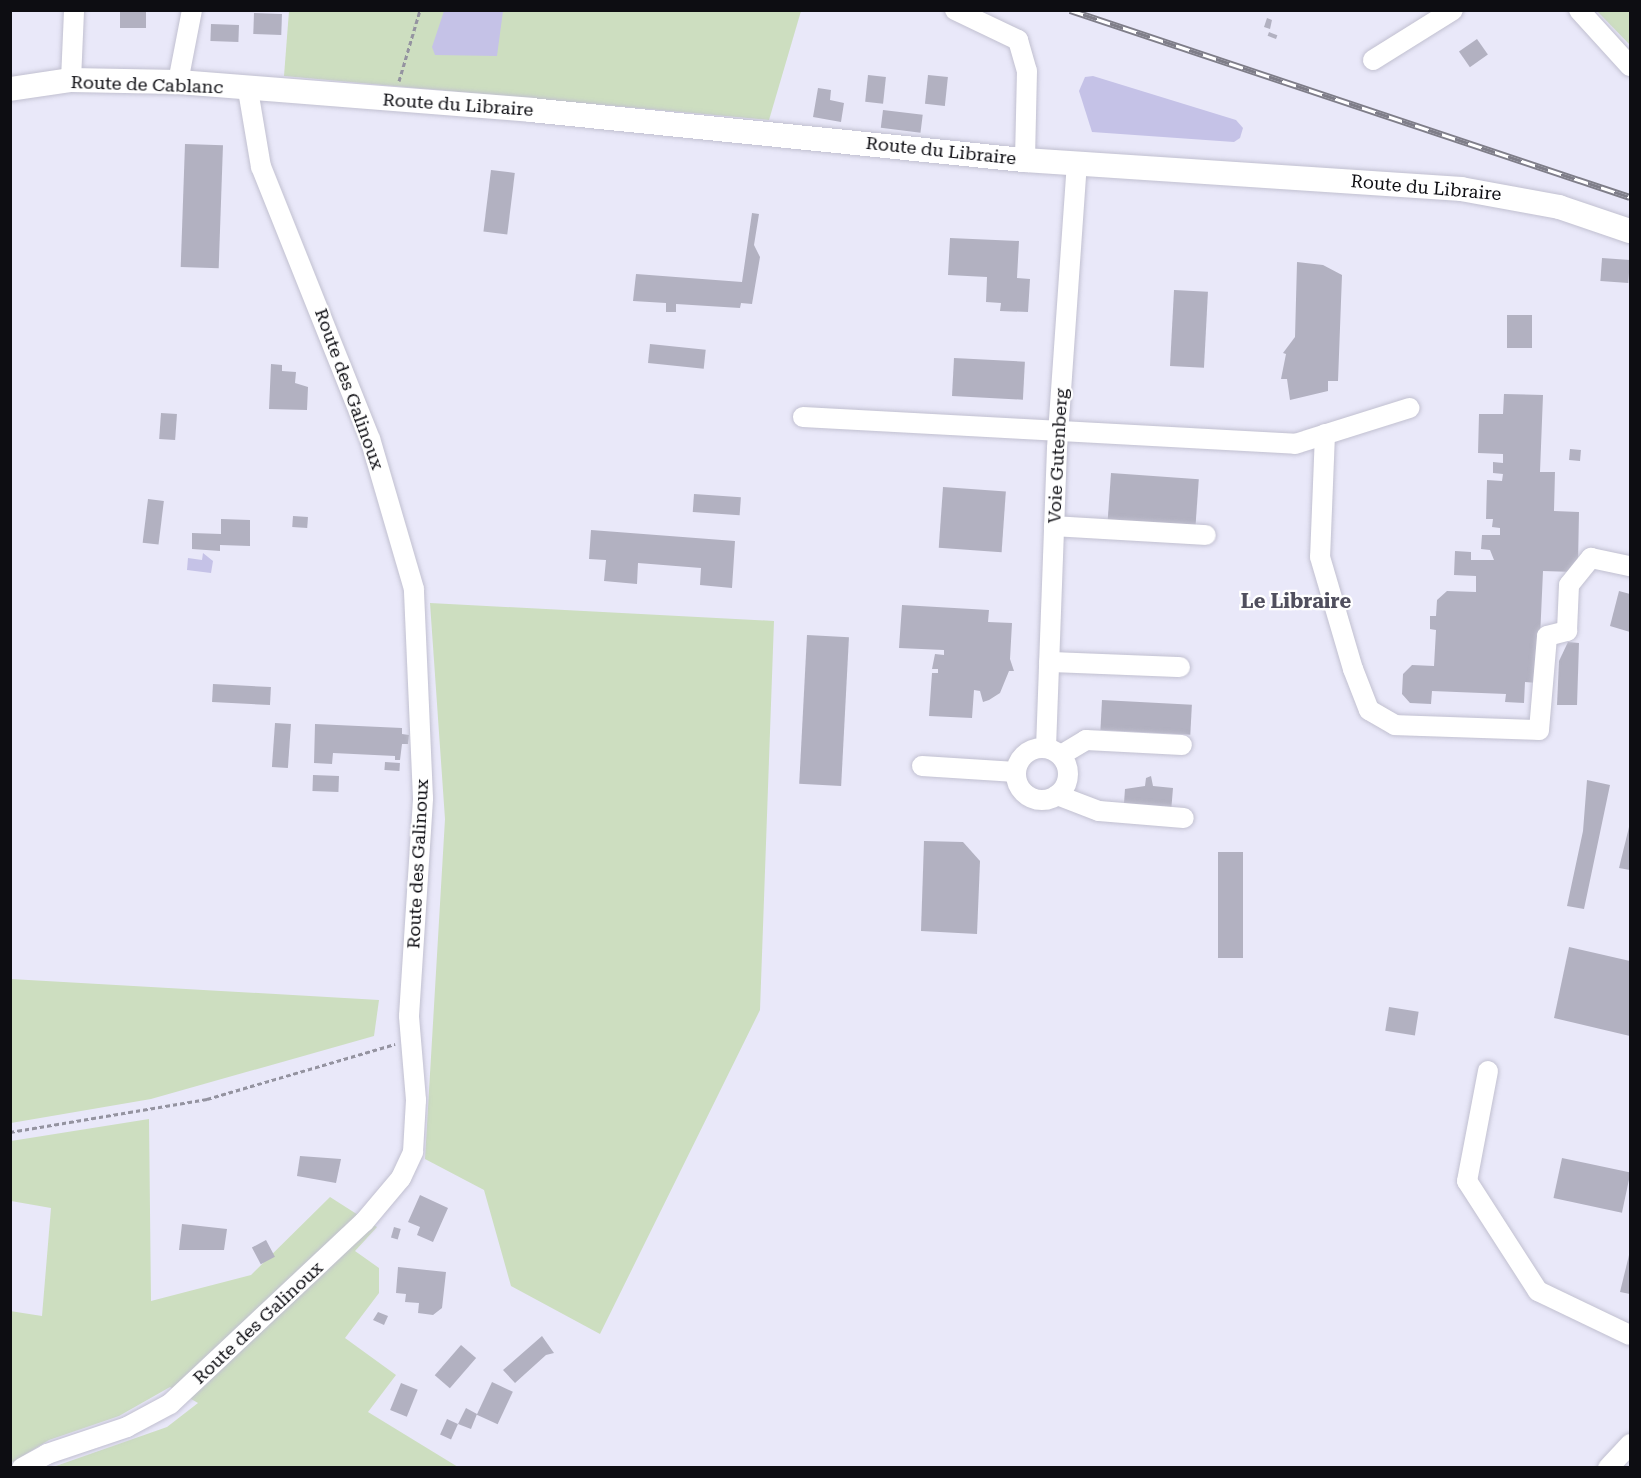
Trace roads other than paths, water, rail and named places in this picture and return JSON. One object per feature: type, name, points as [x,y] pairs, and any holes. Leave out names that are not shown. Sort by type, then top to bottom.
[{"type":"main road","name":"Route de Cablanc","points":[[10,88],[71,80],[178,82],[248,90]]},
{"type":"main road","name":"Route du Libraire","points":[[248,90],[542,111],[1025,160],[1470,190],[1559,207],[1630,231]]},
{"type":"street","points":[[71,80],[74,10]]},
{"type":"street","points":[[178,82],[192,10]]},
{"type":"street","points":[[955,10],[1018,40],[1027,71],[1025,160]]},
{"type":"street","points":[[1373,60],[1452,10]]},
{"type":"street","points":[[1579,10],[1630,66]]},
{"type":"street","name":"Route des Galinoux","points":[[22,1467],[47,1454],[127,1427],[170,1404],[364,1222],[401,1178],[413,1152],[416,1100],[409,1016],[423,798],[414,589],[370,439],[261,167],[248,90]]},
{"type":"street","name":"Voie Gutenberg","points":[[1053,752],[1049,662],[1054,526],[1058,431],[1077,164]]},
{"type":"street","points":[[803,417],[1295,444],[1409,408]]},
{"type":"street","points":[[1325,434],[1320,557],[1353,669],[1369,710],[1395,725],[1539,730],[1547,636],[1567,631],[1569,585],[1591,558],[1630,566]]},
{"type":"street","points":[[1054,526],[1206,535]]},
{"type":"street","points":[[1049,662],[1179,667]]},
{"type":"street","points":[[1053,752],[1069,771],[1064,789],[1057,795],[1037,799],[1028,796],[1017,781],[1016,772],[1023,756],[1053,752],[1086,740],[1182,745]]},
{"type":"street","points":[[922,766],[1016,772]]},
{"type":"street","points":[[1057,795],[1099,811],[1184,818]]},
{"type":"street","points":[[1488,1071],[1467,1181],[1538,1291],[1630,1335]]},
{"type":"street","points":[[1608,1467],[1630,1444]]},
{"type":"water","points":[[444,11],[503,11],[497,56],[435,55],[432,47]]},
{"type":"water","points":[[1093,76],[1236,120],[1243,128],[1240,138],[1234,142],[1092,132],[1079,91],[1085,77]]},
{"type":"water","points":[[203,553],[213,561],[211,573],[187,570],[188,558],[202,560]]},
{"type":"railway","points":[[1070,10],[1630,197]]},
{"type":"district","name":"Le Libraire","points":[[1296,601]]}]
